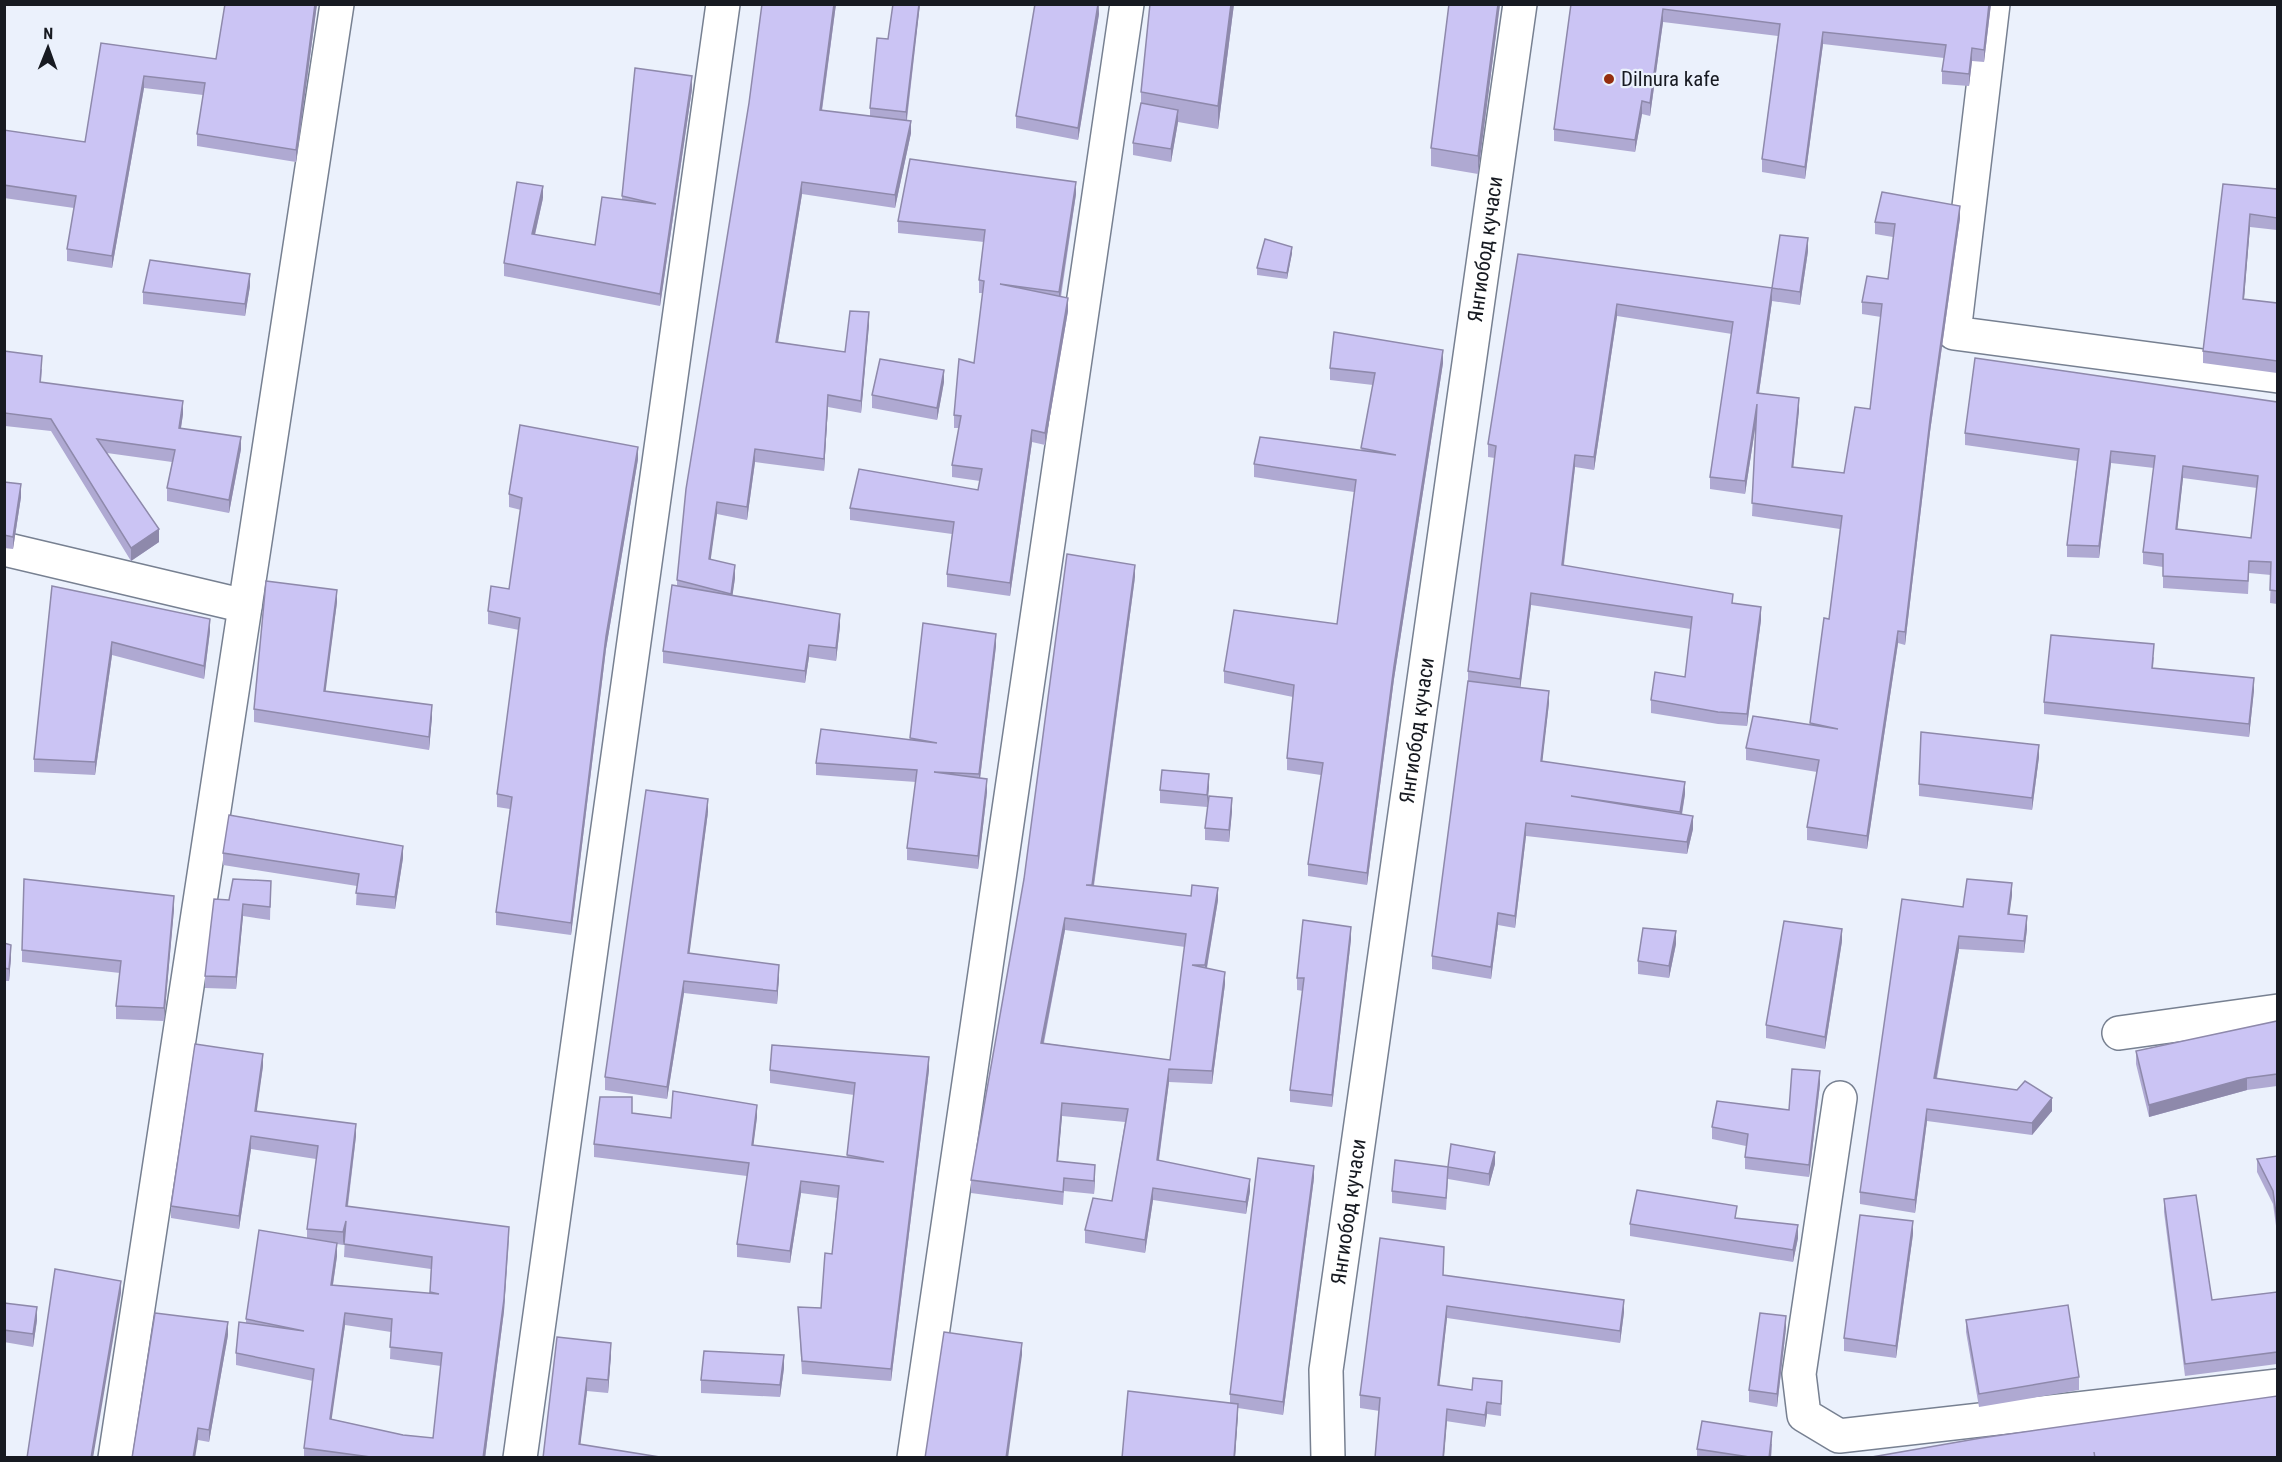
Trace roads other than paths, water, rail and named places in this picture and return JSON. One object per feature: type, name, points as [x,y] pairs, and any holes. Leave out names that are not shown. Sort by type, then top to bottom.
[{"type":"street","points":[[115,1458],[337,4]]},
{"type":"street","points":[[520,1458],[723,4]]},
{"type":"street","points":[[914,1458],[1127,4]]},
{"type":"street","name":"Янгиобод кучаси","points":[[1328,1458],[1326,1370],[1520,4]]},
{"type":"street","points":[[1993,4],[1954,333],[2277,376]]},
{"type":"street","points":[[4,549],[245,606]]},
{"type":"street","points":[[2119,1033],[2277,1011]]},
{"type":"street","points":[[1840,1098],[1799,1374],[1804,1415],[1839,1436],[2277,1386]]},
{"type":"place","name":"Dilnura kafe","points":[[1609,79]]}]
